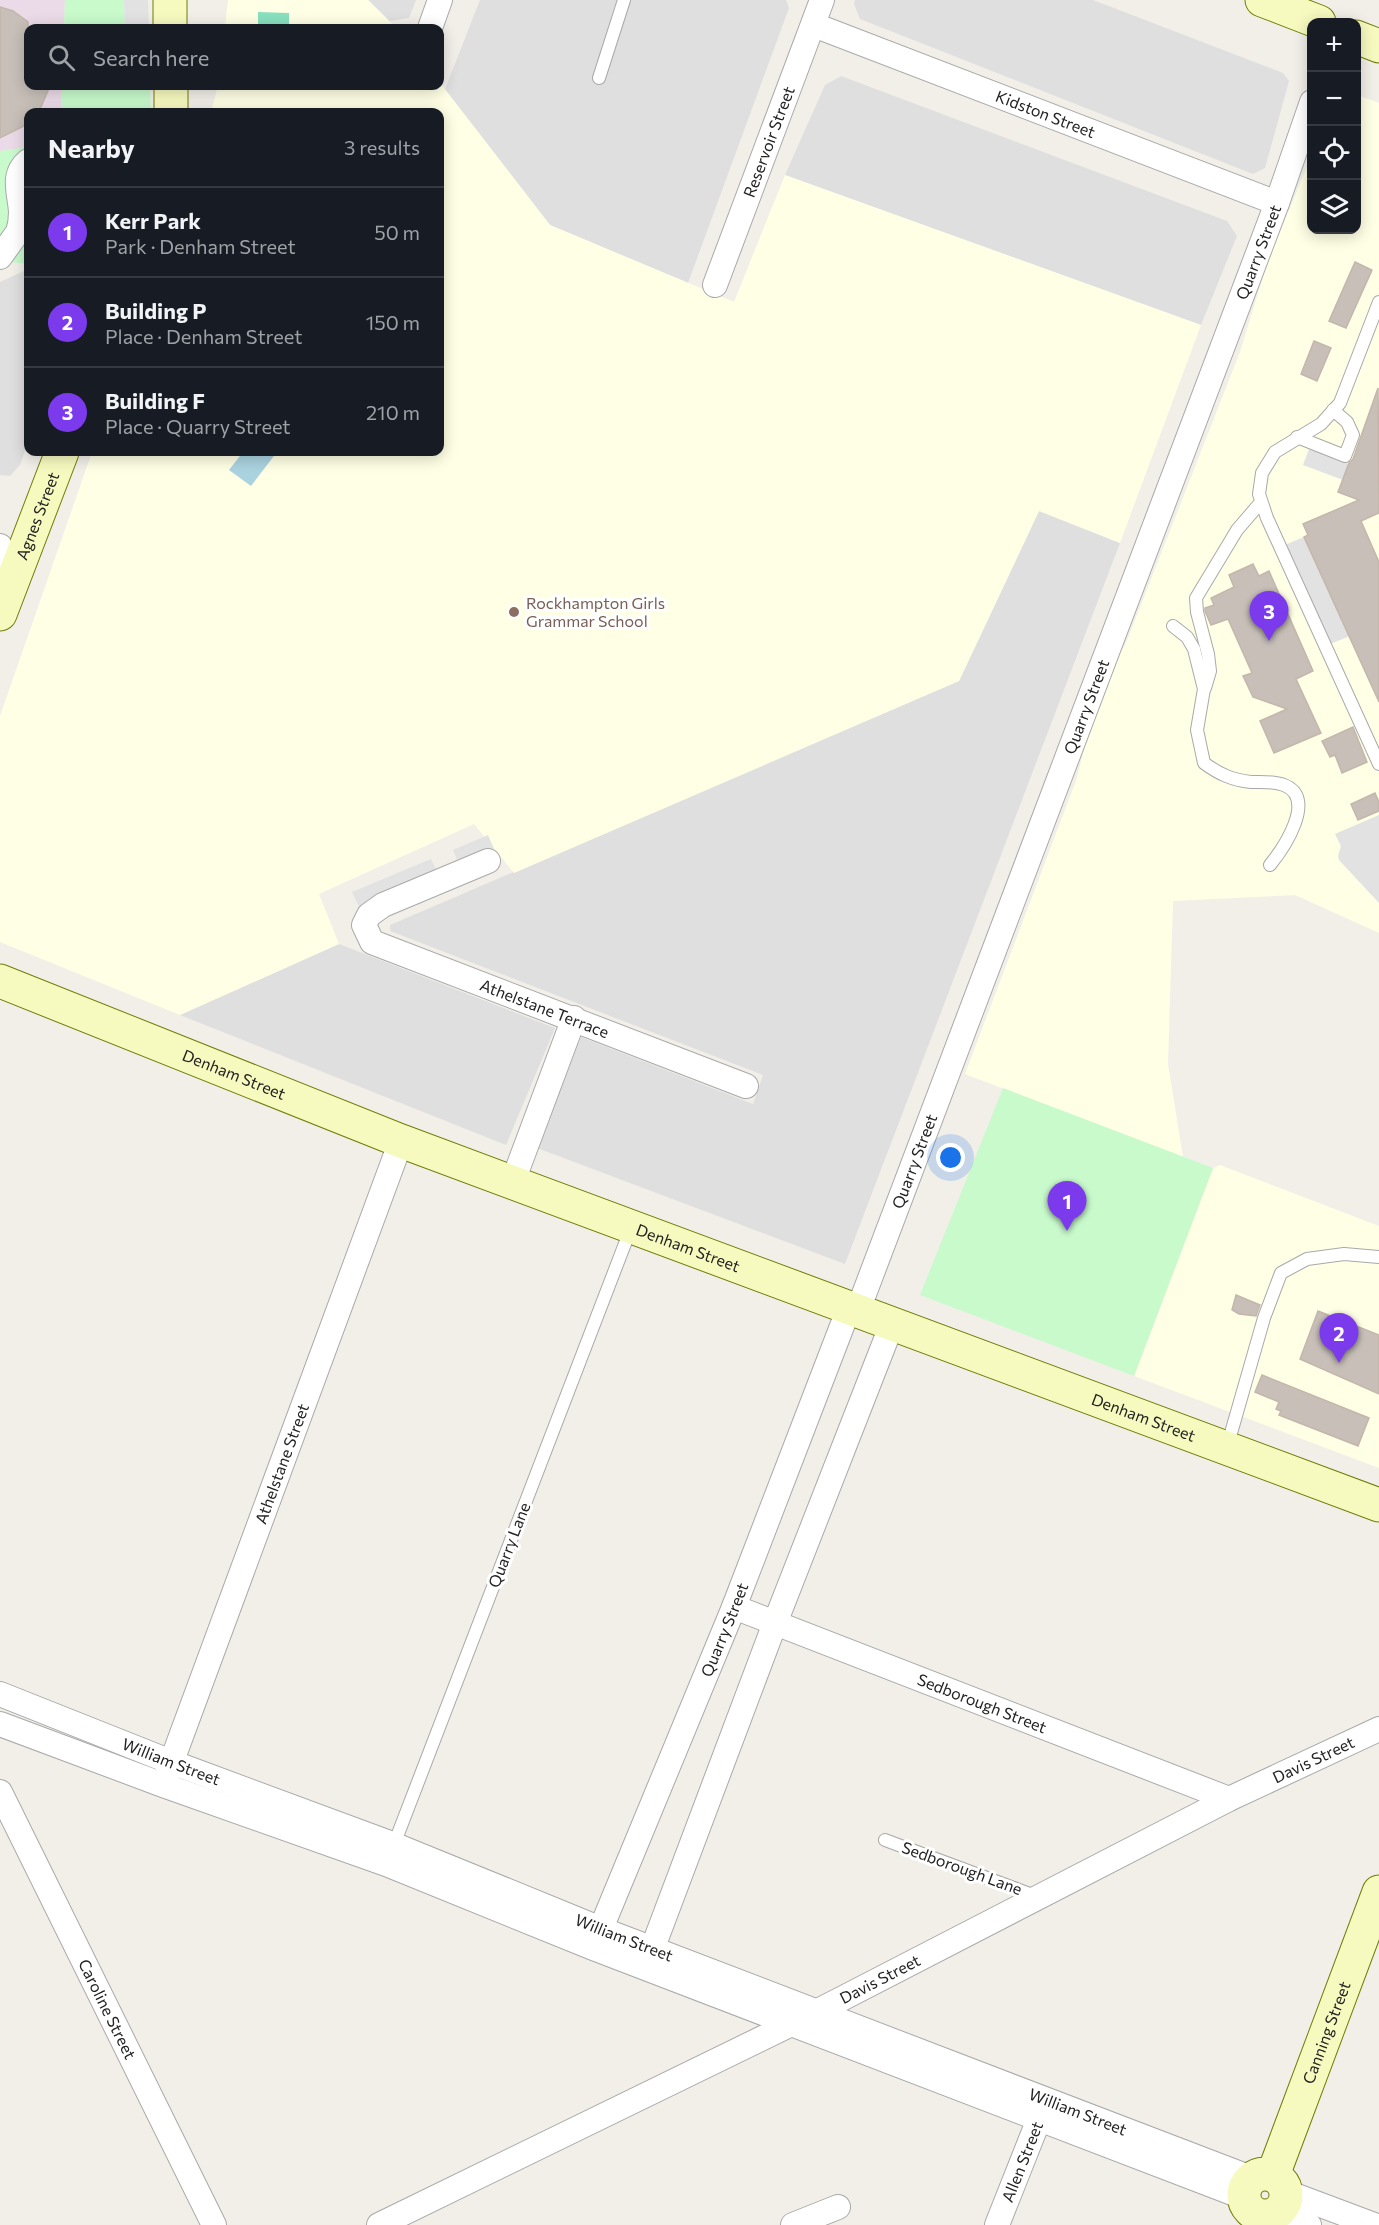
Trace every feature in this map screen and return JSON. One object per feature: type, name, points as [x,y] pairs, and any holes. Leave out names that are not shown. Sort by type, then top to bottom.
[{"type":"street","points":[[170,0],[170,24]]},
{"type":"street","points":[[431,24],[440,0]]},
{"type":"street","name":"Reservoir Street","points":[[715,285],[822,0]]},
{"type":"street","points":[[1262,0],[1309,18]]},
{"type":"street","name":"Kidston Street","points":[[814,26],[1277,203]]},
{"type":"street","points":[[171,90],[171,108]]},
{"type":"street","name":"Quarry Street","points":[[597,1938],[734,1607],[853,1309],[1277,203],[1307,114]]},
{"type":"street","points":[[0,257],[23,229],[17,177],[24,164]]},
{"type":"street","name":"Agnes Street","points":[[0,614],[7,561],[60,456]]},
{"type":"street","name":"Athelstane Terrace","points":[[488,861],[383,905],[369,915],[364,925],[372,942],[746,1086]]},
{"type":"street","name":"Denham Street","points":[[0,981],[402,1141],[1379,1505]]},
{"type":"street","points":[[513,1181],[574,1018]]},
{"type":"street","name":"Athelstane Street","points":[[163,1785],[402,1141]]},
{"type":"street","points":[[649,1957],[775,1623],[892,1324]]},
{"type":"street","name":"Sedborough Street","points":[[734,1607],[1229,1799]]},
{"type":"street","name":"William Street","points":[[0,1694],[597,1938],[818,2011],[1043,2109],[1263,2199],[1309,2225]]},
{"type":"street","name":"William Street","points":[[0,1724],[163,1785],[390,1854]]},
{"type":"street","name":"Davis Street","points":[[390,2223],[818,2011],[1229,1799],[1379,1729]]},
{"type":"street","name":"Caroline Street","points":[[0,1792],[214,2225]]},
{"type":"street","name":"Canning Street","points":[[1263,2199],[1379,1892]]},
{"type":"street","name":"William Street","points":[[649,1957],[790,2023],[1043,2109]]},
{"type":"street","name":"Allen Street","points":[[997,2225],[1043,2109]]},
{"type":"street","name":"William Street","points":[[1263,2199],[1374,2225]]},
{"type":"street","points":[[793,2225],[838,2207]]},
{"type":"lane","points":[[599,78],[624,0]]},
{"type":"lane","points":[[1379,302],[1340,403],[1321,424],[1296,437],[1275,452],[1262,473],[1259,494],[1267,518],[1379,764]]},
{"type":"lane","points":[[1296,437],[1345,456],[1353,435],[1347,422],[1333,410]]},
{"type":"lane","points":[[1261,502],[1237,530],[1196,598],[1210,671],[1204,689],[1197,730],[1204,763],[1219,774],[1234,780],[1271,782],[1287,786],[1295,795],[1299,807],[1296,819],[1289,838],[1270,865]]},
{"type":"lane","points":[[1173,626],[1187,638],[1194,649],[1204,689]]},
{"type":"lane","name":"Quarry Lane","points":[[390,1854],[631,1227]]},
{"type":"lane","points":[[1226,1448],[1264,1317],[1281,1273],[1307,1259],[1344,1254],[1379,1257]]},
{"type":"lane","name":"Sedborough Lane","points":[[885,1840],[1038,1897]]},
{"type":"shaded area","points":[[0,0],[65,0],[64,24],[24,24],[24,90],[62,90],[61,108],[24,108],[24,148],[0,151]]},
{"type":"shaded area","points":[[124,0],[148,0],[149,24],[125,24]]},
{"type":"shaded area","points":[[228,0],[368,0],[392,24],[225,24]]},
{"type":"shaded area","points":[[368,0],[416,0],[409,18],[390,21]]},
{"type":"shaded area","points":[[480,0],[786,0],[789,8],[688,283],[550,225],[445,89]]},
{"type":"shaded area","points":[[855,0],[1093,0],[1283,73],[1289,81],[1265,168],[1253,174],[860,19],[854,4]]},
{"type":"shaded area","points":[[841,76],[1227,221],[1237,236],[1201,325],[785,175],[825,85]]},
{"type":"shaded area","name":"Rockhampton Girls Grammar School","points":[[444,88],[550,225],[734,302],[785,175],[1201,325],[1120,543],[1039,511],[959,681],[514,873],[474,824],[319,894],[339,944],[180,1015],[0,942],[0,716],[91,456],[444,456],[444,108],[212,108],[217,90],[444,90]]},
{"type":"shaded area","points":[[1361,96],[1379,103],[1379,933],[1295,895],[1173,901],[1168,1064],[1183,1157],[965,1074],[1077,778],[1087,737],[1110,670],[1126,643],[1240,352],[1267,264],[1307,167],[1307,234],[1361,234]]},
{"type":"shaded area","points":[[24,271],[24,454],[20,465],[10,476],[0,475],[0,282]]},
{"type":"shaded area","points":[[1309,449],[1349,464],[1343,480],[1303,465]]},
{"type":"shaded area","points":[[1039,511],[1120,543],[845,1264],[537,1148],[581,1037],[753,1104],[763,1075],[390,931],[390,925],[959,681]]},
{"type":"shaded area","points":[[1304,537],[1350,636],[1325,646],[1280,547]]},
{"type":"shaded area","points":[[1379,815],[1379,903],[1339,860],[1341,846],[1335,834]]},
{"type":"shaded area","points":[[488,835],[494,849],[459,864],[453,850]]},
{"type":"shaded area","points":[[431,859],[438,874],[359,907],[352,892]]},
{"type":"shaded area","points":[[339,944],[555,1028],[506,1145],[180,1015]]},
{"type":"shaded area","points":[[1220,1165],[1379,1226],[1379,1468],[1134,1376],[1213,1168]]},
{"type":"green space","points":[[65,0],[124,0],[125,24],[64,24]]},
{"type":"green space","points":[[258,12],[289,13],[289,24],[258,24]]},
{"type":"green space","points":[[62,90],[150,90],[151,108],[61,108]]},
{"type":"green space","points":[[24,148],[24,264],[0,261],[0,151]]},
{"type":"green space","points":[[1003,1088],[1213,1168],[1134,1376],[920,1295]]},
{"type":"water","points":[[240,456],[274,456],[251,486],[229,470]]},
{"type":"building","points":[[0,7],[13,11],[28,22],[24,24],[24,90],[48,90],[40,108],[24,108],[24,126],[0,138]]},
{"type":"building","points":[[1355,262],[1372,270],[1346,328],[1329,321]]},
{"type":"building","points":[[1314,341],[1331,348],[1317,381],[1301,374]]},
{"type":"building","points":[[1378,388],[1379,513],[1361,521],[1379,562],[1379,702],[1304,537],[1308,535],[1303,524],[1359,500],[1338,492],[1349,463],[1353,459]]},
{"type":"building","points":[[1253,564],[1259,576],[1269,571],[1313,671],[1296,679],[1321,733],[1274,753],[1260,721],[1287,709],[1253,697],[1243,676],[1252,673],[1228,619],[1211,625],[1205,611],[1205,608],[1214,605],[1211,598],[1234,587],[1229,575]]},
{"type":"building","points":[[1353,727],[1367,762],[1342,773],[1335,755],[1330,757],[1322,741]]},
{"type":"building","points":[[1375,793],[1379,802],[1379,811],[1358,820],[1351,804]]},
{"type":"building","points":[[1236,1295],[1260,1305],[1256,1316],[1239,1314],[1232,1310]]},
{"type":"building","points":[[1318,1311],[1379,1335],[1379,1394],[1300,1359]]},
{"type":"building","points":[[1262,1375],[1369,1418],[1358,1446],[1279,1415],[1281,1411],[1276,1409],[1279,1402],[1255,1392]]},
{"type":"place","name":"Rockhampton Girls Grammar School","points":[[514,612]]},
{"type":"place","name":"Building F","points":[[1269,641]]},
{"type":"place","name":"Kerr Park","points":[[1067,1231]]},
{"type":"place","name":"Building P","points":[[1339,1363]]}]
